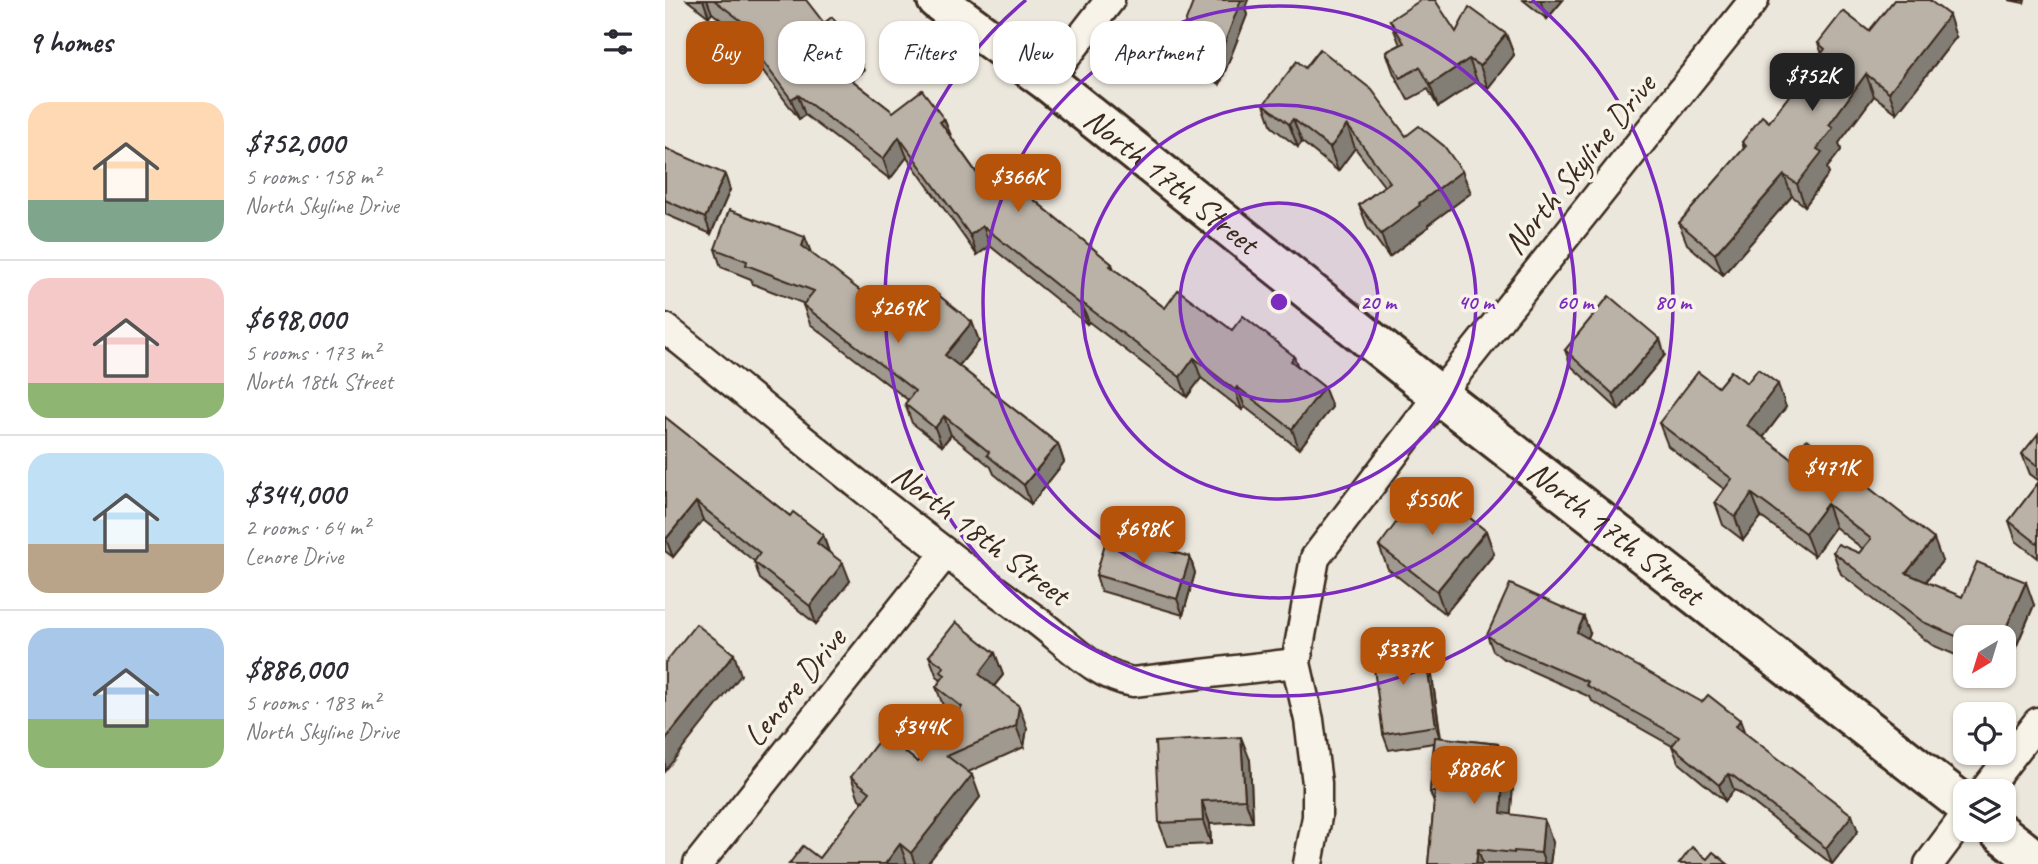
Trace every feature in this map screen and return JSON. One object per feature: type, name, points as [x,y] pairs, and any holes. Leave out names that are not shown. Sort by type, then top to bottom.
[{"type":"street","name":"North 17th Street","points":[[937,0],[993,41]]},
{"type":"street","points":[[1076,44],[1110,0]]},
{"type":"street","name":"North Skyline Drive","points":[[1308,864],[1317,817],[1317,783],[1309,720],[1296,663],[1315,558],[1439,395],[1754,0]]},
{"type":"street","name":"North 17th Street","points":[[1051,84],[1439,395],[1953,796]]},
{"type":"street","name":"North 18th Street","points":[[665,328],[945,554],[1117,680],[1133,682],[1296,663]]},
{"type":"street","name":"Lenore Drive","points":[[698,864],[945,554]]},
{"type":"street","points":[[1993,779],[2038,722]]},
{"type":"street","points":[[1929,864],[1953,832]]},
{"type":"street","points":[[2012,842],[2038,862]]},
{"type":"building","points":[[714,0],[806,0],[822,21],[778,21],[778,82],[764,63],[764,21],[742,21]]},
{"type":"building","points":[[1194,0],[1241,0],[1226,39],[1226,21],[1186,21]]},
{"type":"building","points":[[1421,0],[1435,0],[1456,32],[1469,7],[1506,34],[1480,66],[1469,59],[1430,85],[1420,67],[1400,78],[1386,52],[1404,43],[1390,20]]},
{"type":"building","points":[[1894,0],[1929,0],[1949,15],[1889,92],[1866,74],[1829,125],[1833,128],[1817,149],[1822,152],[1797,184],[1784,175],[1715,254],[1679,223],[1746,146],[1742,142],[1762,116],[1769,122],[1825,49],[1818,43],[1843,11],[1869,31]]},
{"type":"building","points":[[1320,49],[1372,90],[1406,136],[1419,126],[1444,146],[1462,171],[1381,234],[1359,205],[1390,182],[1347,125],[1330,148],[1293,119],[1289,124],[1264,104],[1297,61],[1305,68]]},
{"type":"building","points":[[780,84],[857,84],[893,112],[922,90],[944,119],[940,122],[986,186],[1009,169],[1028,195],[1112,264],[1110,266],[1165,308],[1178,290],[1232,330],[1243,316],[1294,356],[1291,361],[1324,387],[1292,429],[1194,358],[1180,377],[1081,302],[1080,304],[983,226],[970,235],[899,137],[883,159],[798,95],[791,99]]},
{"type":"building","points":[[665,148],[725,174],[705,218],[665,200]]},
{"type":"building","points":[[729,210],[805,237],[802,246],[905,325],[932,290],[972,322],[945,355],[1058,444],[1024,485],[987,455],[989,452],[944,416],[935,428],[905,404],[915,391],[803,305],[814,291],[746,265],[747,261],[715,249]]},
{"type":"building","points":[[1609,296],[1660,339],[1613,394],[1565,350]]},
{"type":"building","points":[[1758,369],[1778,384],[1747,425],[1792,459],[1807,439],[1934,539],[1906,573],[1962,597],[1977,562],[2026,582],[2007,625],[1953,625],[1953,635],[1923,622],[1833,552],[1838,544],[1859,553],[1871,539],[1827,504],[1805,533],[1752,494],[1735,517],[1715,502],[1732,479],[1659,423],[1698,372],[1718,387],[1731,371],[1747,383]]},
{"type":"building","points":[[665,417],[790,516],[793,512],[823,535],[817,543],[843,563],[810,606],[754,562],[760,553],[696,502],[665,538]]},
{"type":"building","points":[[2038,434],[2038,466],[2022,454]]},
{"type":"building","points":[[1426,482],[1486,531],[1437,591],[1379,546]]},
{"type":"building","points":[[2038,483],[2038,544],[2009,521]]},
{"type":"building","points":[[1108,533],[1190,557],[1177,599],[1096,575]]},
{"type":"building","points":[[1510,584],[1584,617],[1577,632],[1702,702],[1708,695],[1740,720],[1736,726],[1852,815],[1826,848],[1733,776],[1728,774],[1719,785],[1672,746],[1679,737],[1586,685],[1588,682],[1496,642],[1487,635]]},
{"type":"building","points":[[956,622],[995,653],[979,674],[1019,706],[1016,726],[947,756],[972,775],[911,853],[900,844],[885,864],[789,864],[803,846],[819,858],[870,792],[851,777],[883,735],[918,762],[962,707],[936,687],[945,675],[941,672],[944,667],[929,656]]},
{"type":"building","points":[[696,624],[734,654],[665,740],[665,663]]},
{"type":"building","points":[[1423,639],[1436,726],[1383,734],[1371,647]]},
{"type":"building","points":[[1241,737],[1245,799],[1202,801],[1203,821],[1159,823],[1155,742]]},
{"type":"building","points":[[1435,737],[1498,744],[1495,763],[1504,764],[1501,813],[1544,819],[1541,853],[1478,849],[1476,864],[1428,864],[1435,792],[1430,792]]},
{"type":"building","points":[[1692,847],[1707,859],[1713,852],[1728,864],[1679,864]]}]
